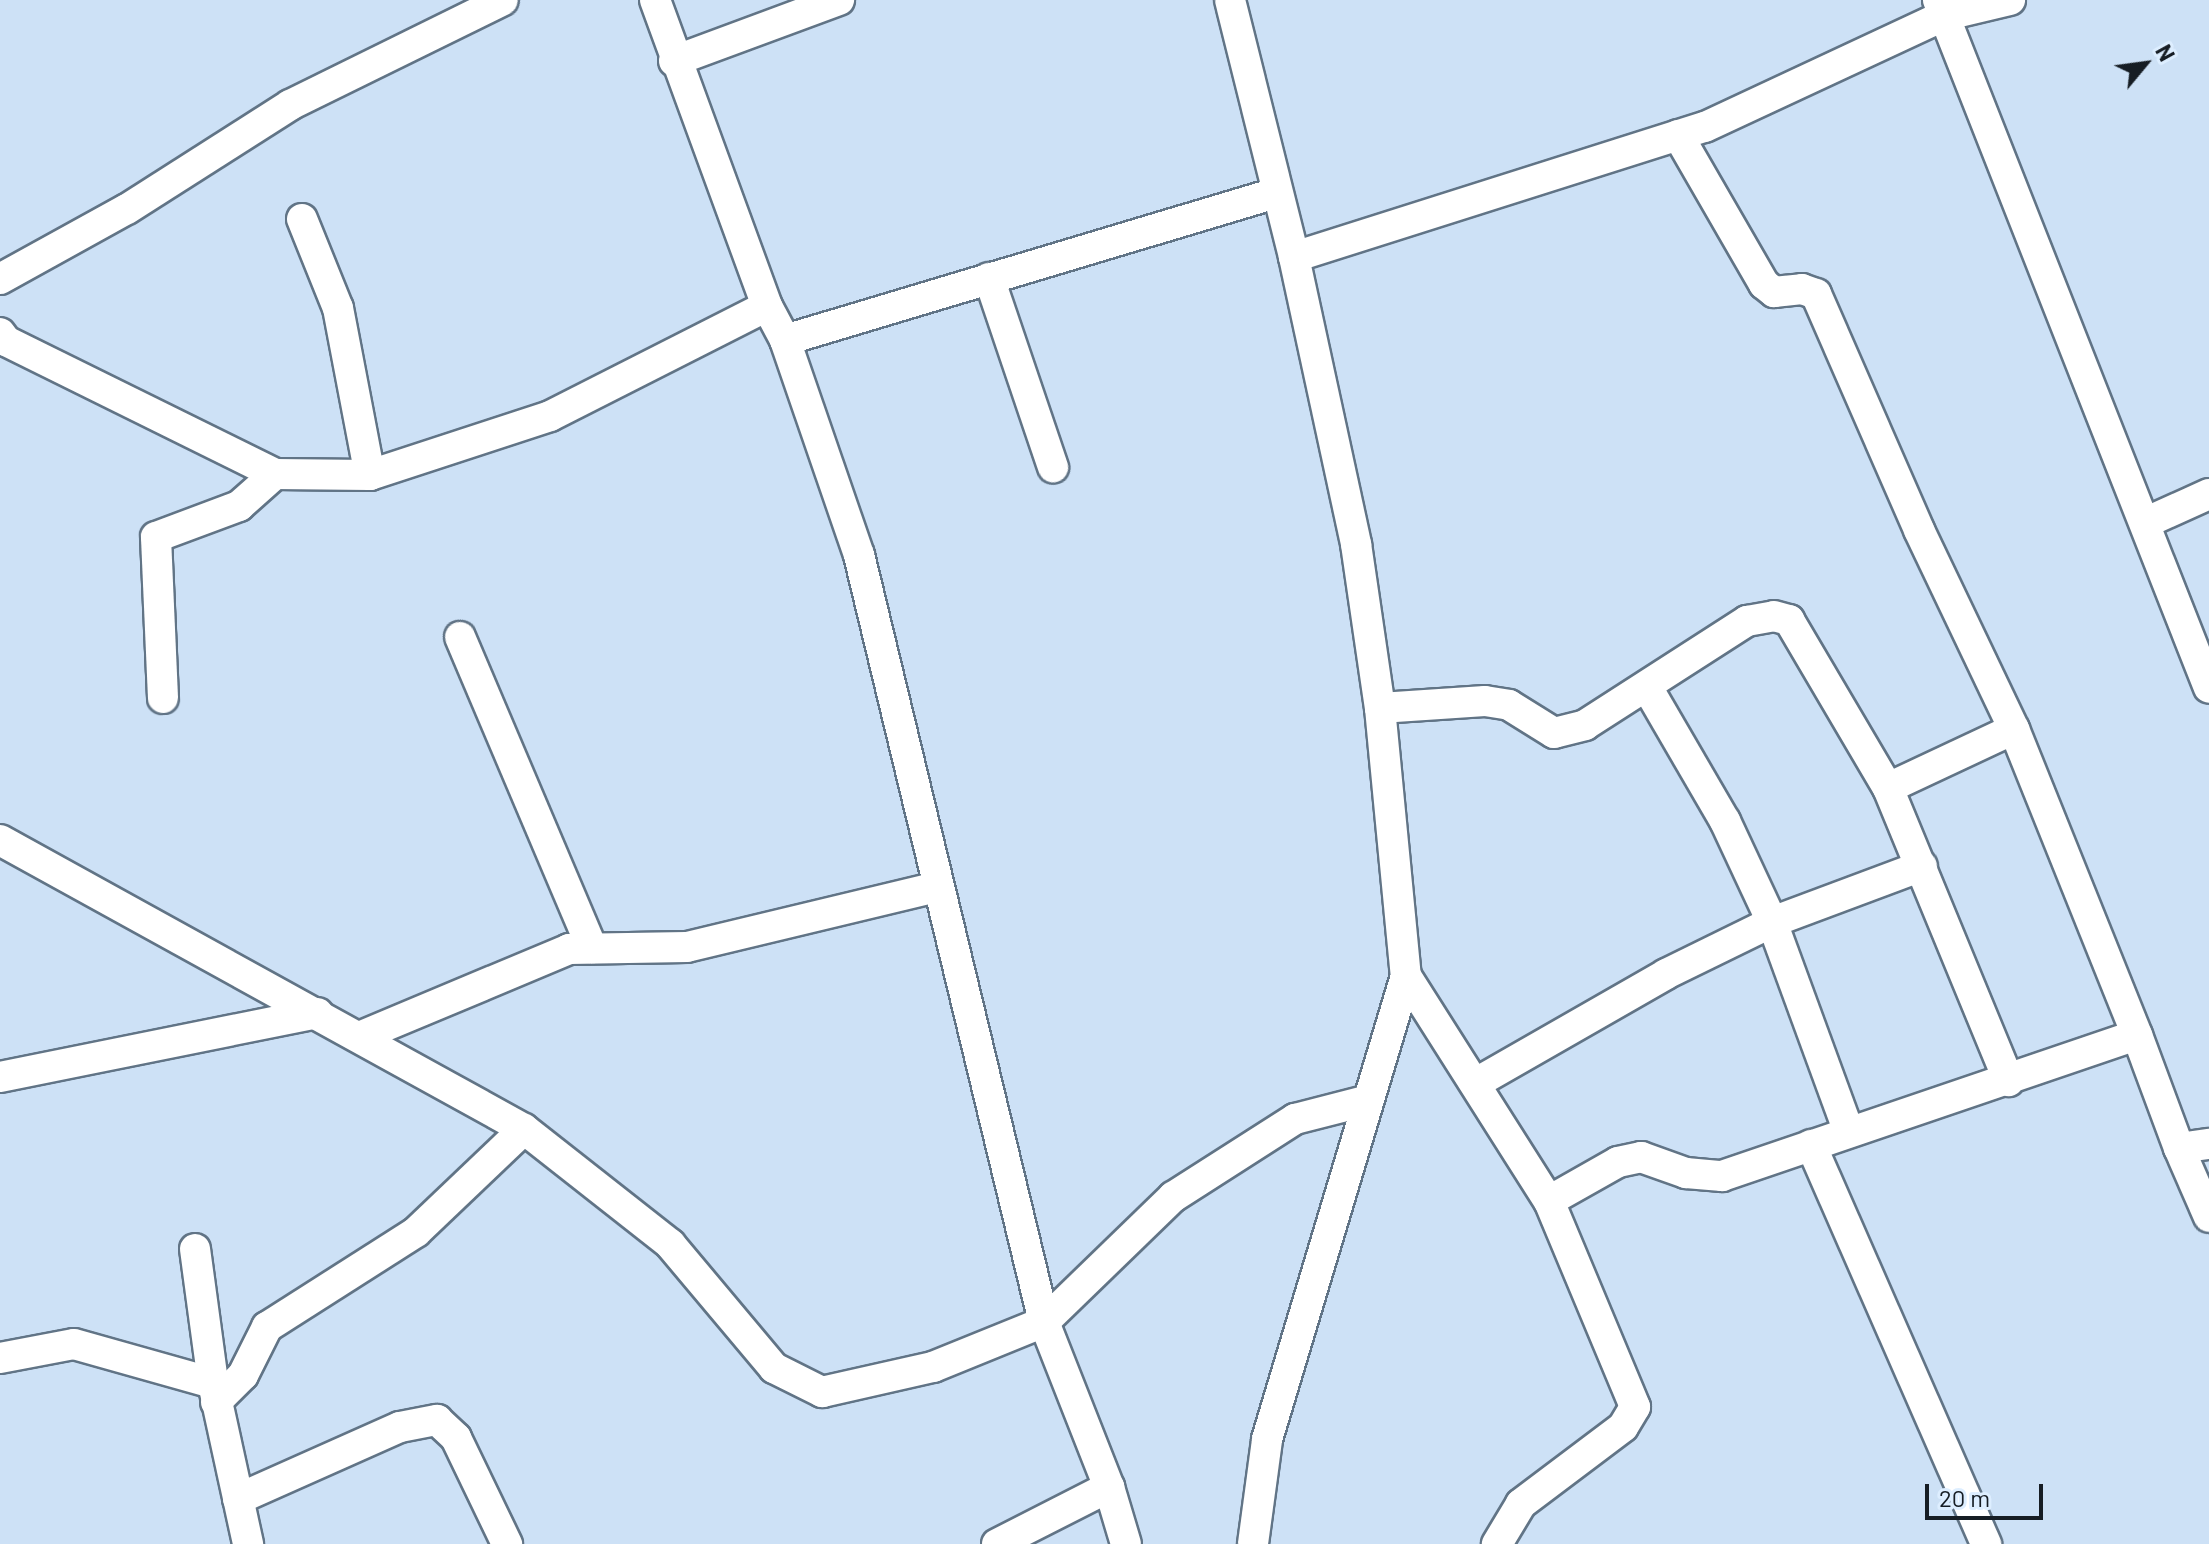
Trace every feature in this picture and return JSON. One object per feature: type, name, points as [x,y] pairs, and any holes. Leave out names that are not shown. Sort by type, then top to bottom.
[{"type":"street","points":[[0,279],[127,209],[290,105],[503,0]]},
{"type":"street","points":[[655,0],[674,61],[767,306],[785,340],[859,555],[1044,1322],[1109,1487],[1126,1544]]},
{"type":"street","points":[[674,61],[839,0]]},
{"type":"street","points":[[1230,0],[1294,257],[1356,544],[1380,708],[1406,976],[1267,1440],[1253,1544]]},
{"type":"street","points":[[1294,257],[1678,135],[1940,8],[2010,0]]},
{"type":"street","points":[[1940,8],[2147,522],[2209,688]]},
{"type":"street","points":[[1678,135],[1764,284],[1774,292],[1802,289],[1816,294],[1919,530],[2014,729],[2209,1217]]},
{"type":"street","points":[[785,340],[1276,193]]},
{"type":"street","points":[[302,219],[338,308],[370,475]]},
{"type":"street","points":[[989,278],[1053,467]]},
{"type":"street","points":[[0,333],[6,341],[275,474],[370,475],[550,416],[767,306]]},
{"type":"street","points":[[163,698],[156,537],[239,506],[275,474]]},
{"type":"street","points":[[2147,522],[2209,494]]},
{"type":"street","points":[[1380,708],[1485,701],[1509,705],[1554,733],[1585,725],[1747,621],[1774,616],[1789,620],[1888,788],[2009,1081]]},
{"type":"street","points":[[460,637],[592,948]]},
{"type":"street","points":[[1647,687],[1725,821],[1772,922],[1848,1130]]},
{"type":"street","points":[[1888,788],[2014,729]]},
{"type":"street","points":[[0,840],[524,1129],[670,1244],[774,1368],[822,1392],[933,1367],[1044,1322],[1173,1197],[1295,1119],[1369,1100]]},
{"type":"street","points":[[1476,1083],[1666,974],[1772,922],[1922,866]]},
{"type":"street","points":[[359,1037],[569,949],[687,947],[937,887]]},
{"type":"street","points":[[1406,976],[1549,1201],[1635,1407],[1623,1427],[1521,1504],[1497,1544]]},
{"type":"street","points":[[0,1077],[318,1013]]},
{"type":"street","points":[[1549,1201],[1618,1162],[1641,1157],[1686,1173],[1722,1176],[1848,1130],[2009,1081],[2137,1035]]},
{"type":"street","points":[[215,1393],[243,1375],[267,1327],[416,1232],[524,1129]]},
{"type":"street","points":[[2179,1148],[2209,1144]]},
{"type":"street","points":[[1811,1145],[1986,1544]]},
{"type":"street","points":[[195,1249],[215,1393],[248,1544]]},
{"type":"street","points":[[0,1358],[74,1344],[215,1393]]},
{"type":"street","points":[[238,1499],[400,1427],[437,1420],[456,1438],[507,1544]]},
{"type":"street","points":[[997,1544],[1109,1487]]}]
